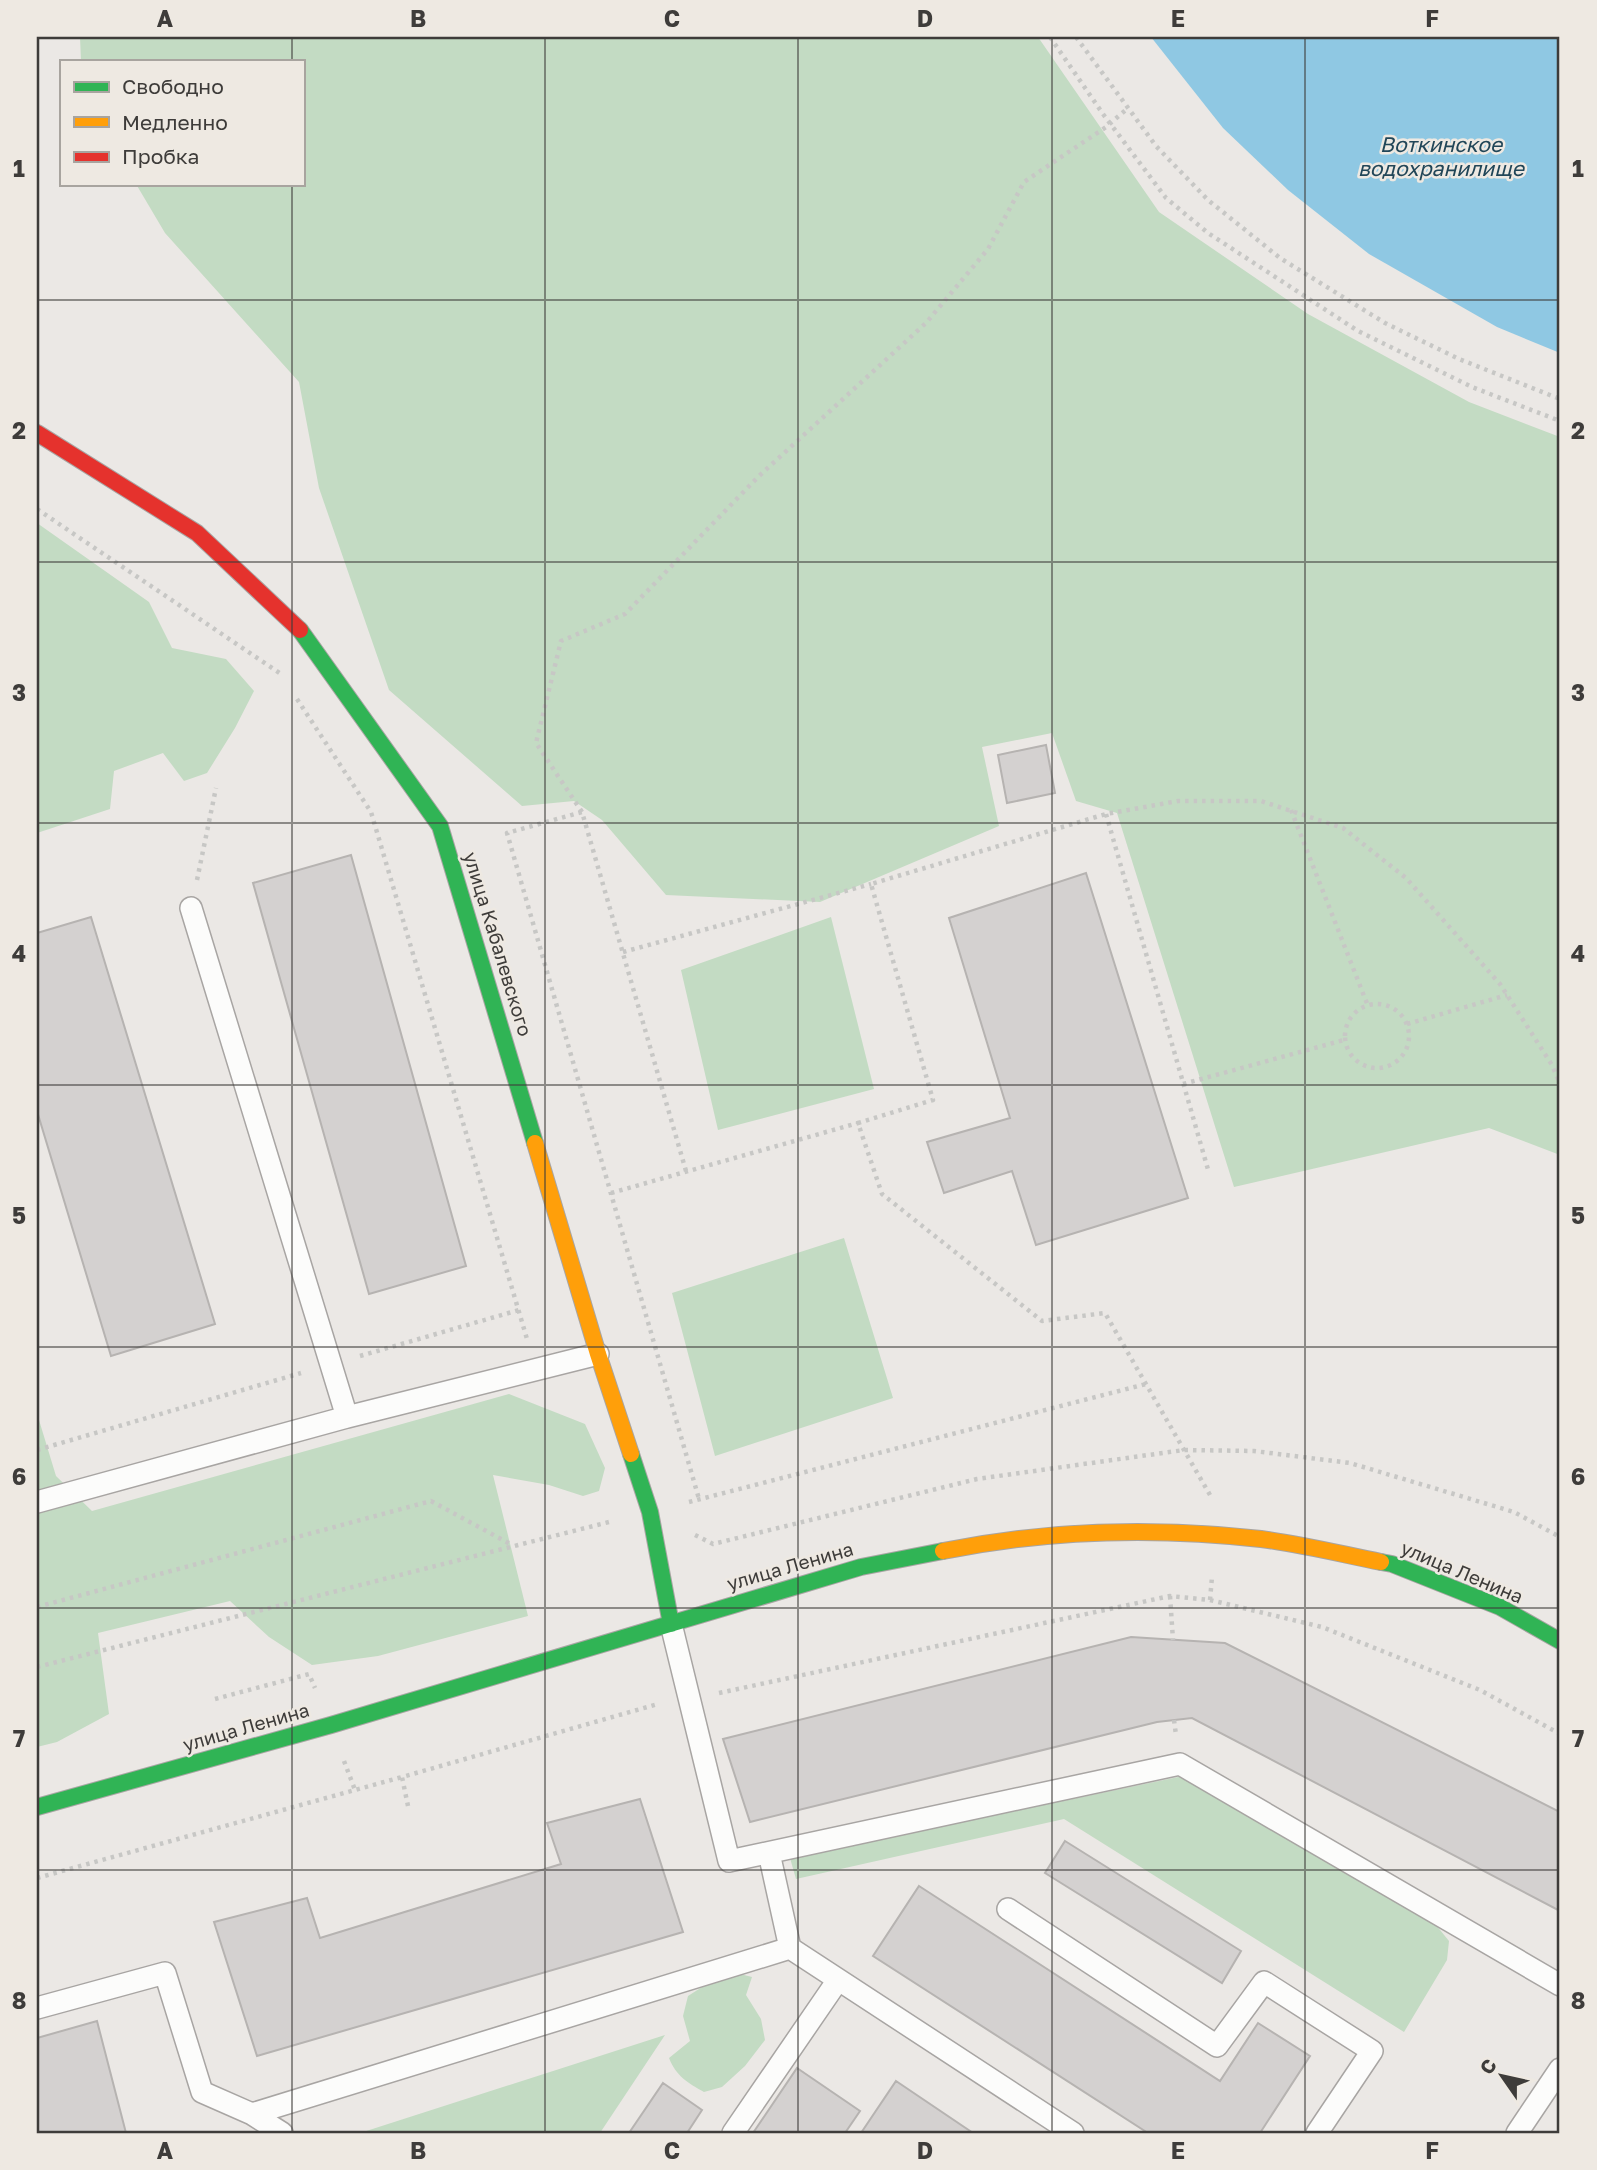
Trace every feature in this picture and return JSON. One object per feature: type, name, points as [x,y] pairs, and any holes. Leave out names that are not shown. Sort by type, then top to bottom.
[{"type":"street","name":"улица Кабалевского","points":[[37,433],[197,533],[304,633],[440,826],[598,1354],[650,1512],[671,1624]]},
{"type":"street","name":"улица Ленина","points":[[37,1807],[331,1725],[861,1567],[963,1547],[1075,1534],[1147,1531],[1262,1539],[1392,1564],[1500,1607],[1560,1641]]},
{"type":"lane","points":[[191,908],[347,1417]]},
{"type":"lane","points":[[37,1502],[347,1417],[598,1354]]},
{"type":"lane","points":[[671,1624],[729,1861],[1180,1764],[1560,1985]]},
{"type":"lane","points":[[769,1853],[790,1948],[1073,2133]]},
{"type":"lane","points":[[1008,1909],[1217,2046],[1264,1982],[1372,2051],[1317,2133]]},
{"type":"lane","points":[[252,2114],[790,1948]]},
{"type":"lane","points":[[37,2008],[165,1973],[202,2092],[252,2114],[282,2133]]},
{"type":"lane","points":[[733,2133],[838,1980]]},
{"type":"lane","points":[[1517,2133],[1560,2069]]},
{"type":"path","points":[[1050,37],[1110,124],[1166,198],[1208,233],[1358,331],[1472,387],[1560,421]]},
{"type":"path","points":[[1076,37],[1156,146],[1208,200],[1280,257],[1385,323],[1459,359],[1560,398]]},
{"type":"path","points":[[686,1171],[582,812],[536,743],[561,641],[625,614],[760,476],[926,323],[988,249],[1024,182],[1110,124],[1128,108]]},
{"type":"path","points":[[37,509],[281,674]]},
{"type":"path","points":[[296,697],[371,812],[535,1370]]},
{"type":"path","points":[[191,908],[216,788]]},
{"type":"path","points":[[622,952],[871,884],[1106,814],[1178,801],[1261,801],[1343,828],[1406,878],[1507,995],[1552,1065],[1560,1084]]},
{"type":"path","points":[[1291,810],[1368,1006]]},
{"type":"path","points":[[582,812],[507,833],[699,1499]]},
{"type":"path","points":[[1106,814],[1209,1173]]},
{"type":"path","points":[[611,1193],[933,1100],[871,884]]},
{"type":"path","points":[[1407,1024],[1507,995]]},
{"type":"path","points":[[1379,1004],[1399,1012],[1407,1024],[1409,1041],[1404,1055],[1385,1068],[1366,1067],[1352,1057],[1345,1040],[1348,1021],[1361,1008],[1368,1006],[1379,1004]]},
{"type":"path","points":[[1183,1084],[1345,1040]]},
{"type":"path","points":[[1552,1065],[1560,1069]]},
{"type":"path","points":[[858,1123],[882,1194],[1042,1321],[1105,1313],[1213,1502],[1215,1536],[1210,1600]]},
{"type":"path","points":[[37,1450],[519,1310]]},
{"type":"path","points":[[37,1667],[1146,1384]]},
{"type":"path","points":[[650,1512],[713,1544],[978,1479],[1184,1450],[1254,1451],[1350,1463],[1514,1512],[1560,1537]]},
{"type":"path","points":[[37,1607],[431,1501],[513,1546]]},
{"type":"path","points":[[1170,1596],[1173,1640]]},
{"type":"path","points":[[37,1878],[651,1705],[690,1699],[1170,1596],[1210,1600],[1322,1627],[1480,1690],[1560,1734]]},
{"type":"path","points":[[402,1777],[408,1806]]},
{"type":"green space","points":[[80,37],[1038,37],[1159,212],[1308,314],[1469,402],[1560,437],[1560,1155],[1489,1128],[1234,1187],[1117,813],[1076,801],[1052,733],[982,747],[999,826],[820,902],[666,895],[602,820],[574,801],[522,806],[389,690],[319,488],[299,382],[165,233],[137,186],[304,186],[304,60],[81,60]]},
{"type":"green space","points":[[37,523],[149,602],[172,648],[226,659],[254,691],[207,773],[184,781],[163,753],[114,771],[110,809],[37,833]]},
{"type":"green space","points":[[831,917],[874,1089],[718,1130],[681,970]]},
{"type":"green space","points":[[844,1238],[893,1398],[715,1456],[672,1293]]},
{"type":"green space","points":[[509,1394],[585,1424],[605,1468],[599,1491],[583,1496],[549,1485],[493,1475],[528,1616],[378,1656],[312,1665],[269,1637],[230,1601],[98,1633],[109,1714],[57,1742],[37,1747],[37,1420],[56,1476],[92,1511]]},
{"type":"green space","points":[[1183,1776],[1436,1925],[1449,1941],[1447,1960],[1404,2032],[1064,1819],[796,1879],[790,1858]]},
{"type":"green space","points":[[732,1972],[752,1977],[746,1995],[761,2019],[765,2040],[745,2066],[722,2087],[704,2092],[683,2078],[669,2058],[690,2041],[683,2016],[688,1996]]},
{"type":"green space","points":[[665,2035],[600,2133],[360,2133]]},
{"type":"water","name":"Воткинское водохранилище","points":[[1151,37],[1560,37],[1560,353],[1497,327],[1369,254],[1288,190],[1223,128]]},
{"type":"building","points":[[1046,745],[1055,793],[1007,803],[998,755]]},
{"type":"building","points":[[351,855],[466,1266],[369,1294],[253,883]]},
{"type":"building","points":[[1086,873],[1188,1198],[1036,1245],[1012,1171],[944,1193],[927,1142],[1010,1118],[949,918]]},
{"type":"building","points":[[91,917],[215,1324],[111,1356],[37,1111],[37,933]]},
{"type":"building","points":[[1131,1637],[1225,1643],[1560,1812],[1560,1911],[1192,1718],[1157,1722],[750,1822],[723,1739]]},
{"type":"building","points":[[640,1799],[683,1932],[257,2056],[214,1922],[307,1898],[320,1938],[561,1864],[547,1823]]},
{"type":"building","points":[[1065,1841],[1241,1951],[1222,1983],[1045,1873]]},
{"type":"building","points":[[919,1886],[1220,2081],[1258,2023],[1310,2056],[1260,2133],[1148,2133],[873,1956]]},
{"type":"building","points":[[97,2021],[126,2133],[37,2133],[37,2038]]},
{"type":"building","points":[[797,2068],[860,2111],[845,2133],[753,2133]]},
{"type":"building","points":[[896,2081],[973,2133],[861,2133]]},
{"type":"building","points":[[663,2083],[702,2110],[687,2133],[629,2133]]},
{"type":"traffic: fast","points":[[300,630],[440,826],[535,1143]]},
{"type":"traffic: fast","points":[[631,1454],[650,1512],[671,1624]]},
{"type":"traffic: fast","points":[[37,1807],[331,1725],[861,1567],[943,1551]]},
{"type":"traffic: fast","points":[[1381,1562],[1500,1607],[1560,1641]]},
{"type":"traffic: slow","points":[[535,1143],[631,1454]]},
{"type":"traffic: slow","points":[[943,1551],[1061,1535],[1181,1533],[1276,1541],[1381,1562]]},
{"type":"traffic: jam","points":[[37,433],[197,533],[300,630]]}]
